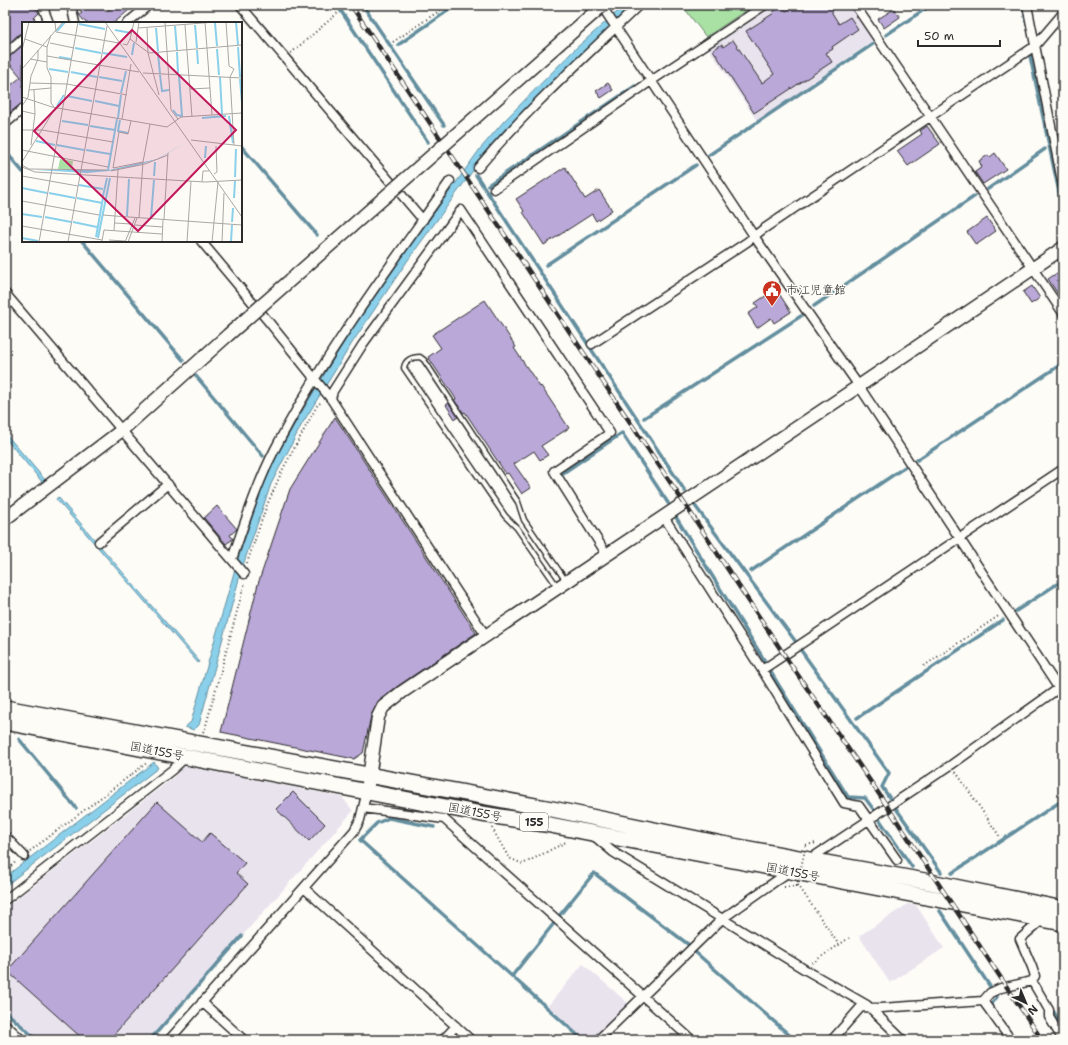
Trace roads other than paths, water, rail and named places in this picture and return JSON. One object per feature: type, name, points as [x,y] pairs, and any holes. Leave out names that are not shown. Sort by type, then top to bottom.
[{"type":"highway","name":"国道155号","points":[[5,708],[369,775],[930,882],[1063,909]]},
{"type":"highway","name":"国道155号","points":[[5,722],[482,814],[572,829],[1063,923]]},
{"type":"street","points":[[42,5],[45,21]]},
{"type":"street","points":[[71,5],[75,22]]},
{"type":"street","points":[[128,22],[149,5]]},
{"type":"street","points":[[240,5],[423,220]]},
{"type":"street","points":[[5,519],[122,430],[602,5],[615,27],[754,236],[858,386],[958,539],[1061,690],[809,860]]},
{"type":"street","points":[[478,168],[536,103],[639,5]]},
{"type":"street","points":[[494,189],[765,5]]},
{"type":"street","points":[[855,5],[1063,313]]},
{"type":"street","points":[[1027,5],[1063,186]]},
{"type":"street","points":[[592,344],[1035,46],[1063,13]]},
{"type":"street","points":[[5,54],[22,39]]},
{"type":"street","points":[[5,124],[22,110]]},
{"type":"street","points":[[233,561],[253,499],[274,450],[337,342],[450,181]]},
{"type":"street","points":[[331,399],[333,391],[363,344],[461,210],[610,433],[554,471],[607,555]]},
{"type":"street","points":[[202,242],[331,399],[486,636]]},
{"type":"street","points":[[169,1040],[354,831],[364,808],[378,717],[384,707],[402,692],[1063,248]]},
{"type":"street","points":[[5,292],[243,573]]},
{"type":"street","points":[[762,670],[1063,469]]},
{"type":"street","points":[[99,542],[168,484]]},
{"type":"street","points":[[664,517],[762,670],[844,804],[859,806],[897,860]]},
{"type":"street","points":[[5,900],[172,770],[186,757]]},
{"type":"street","points":[[364,808],[444,819],[692,1040]]},
{"type":"street","points":[[592,834],[612,852],[870,1008],[903,1040]]},
{"type":"street","points":[[5,836],[24,856]]},
{"type":"street","points":[[598,1040],[722,919],[790,871]]},
{"type":"street","points":[[304,888],[471,1040]]},
{"type":"street","points":[[1032,982],[1035,976],[1020,939],[1043,919]]},
{"type":"street","points":[[832,1040],[861,1008],[983,1001],[990,993],[1001,988],[1032,982]]},
{"type":"street","points":[[1032,982],[1048,1010],[1048,1017],[1063,1040]]},
{"type":"street","points":[[983,1001],[1011,1040]]},
{"type":"street","points":[[202,1002],[244,1040]]},
{"type":"street","points":[[5,1024],[22,1040]]},
{"type":"street","points":[[443,1040],[456,1026]]},
{"type":"lane","points":[[414,357],[420,357],[424,360],[518,502],[524,520],[562,585],[517,528],[504,516],[404,368],[408,360],[414,357]]},
{"type":"water","points":[[625,5],[635,5],[540,94],[485,154],[408,260],[354,340],[302,424],[271,484],[242,568],[199,725],[194,730],[185,727],[191,722],[237,562],[262,488],[278,453],[348,335],[480,149],[504,121],[575,49]]},
{"type":"water","points":[[5,433],[46,481],[43,483],[5,438]]},
{"type":"water","points":[[58,497],[199,661],[198,663],[56,499]]},
{"type":"water","points":[[154,762],[158,768],[5,886],[5,877]]},
{"type":"waterway","points":[[337,5],[428,142]]},
{"type":"waterway","points":[[398,45],[456,5]]},
{"type":"waterway","points":[[886,35],[931,5]]},
{"type":"waterway","points":[[1023,5],[1027,25]]},
{"type":"waterway","points":[[364,7],[444,125]]},
{"type":"waterway","points":[[709,155],[873,44]]},
{"type":"waterway","points":[[1030,56],[1063,211]]},
{"type":"waterway","points":[[488,185],[635,86]]},
{"type":"waterway","points":[[1059,140],[1063,138]]},
{"type":"waterway","points":[[242,147],[317,235]]},
{"type":"waterway","points":[[988,189],[1045,149]]},
{"type":"waterway","points":[[5,151],[22,171]]},
{"type":"waterway","points":[[546,265],[696,165]]},
{"type":"waterway","points":[[476,175],[685,491]]},
{"type":"waterway","points":[[814,306],[975,196]]},
{"type":"waterway","points":[[83,242],[183,360]]},
{"type":"waterway","points":[[644,418],[801,316]]},
{"type":"waterway","points":[[917,460],[1063,363]]},
{"type":"waterway","points":[[196,376],[263,456]]},
{"type":"waterway","points":[[560,475],[622,433],[668,503]]},
{"type":"waterway","points":[[751,571],[905,467]]},
{"type":"waterway","points":[[693,503],[796,642]]},
{"type":"waterway","points":[[674,514],[766,663]]},
{"type":"waterway","points":[[1016,611],[1063,580]]},
{"type":"waterway","points":[[857,718],[1003,620]]},
{"type":"waterway","points":[[800,649],[889,773],[882,787],[891,800]]},
{"type":"waterway","points":[[770,671],[848,797],[865,798],[874,810]]},
{"type":"waterway","points":[[19,739],[76,808]]},
{"type":"waterway","points":[[952,873],[1063,800]]},
{"type":"waterway","points":[[895,807],[941,872]]},
{"type":"waterway","points":[[434,827],[389,818],[377,823],[360,840],[583,1040]]},
{"type":"waterway","points":[[879,819],[912,867]]},
{"type":"waterway","points":[[559,916],[594,873],[689,945]]},
{"type":"waterway","points":[[940,911],[991,988]]},
{"type":"waterway","points":[[512,976],[555,922]]},
{"type":"waterway","points":[[150,1040],[242,936]]},
{"type":"waterway","points":[[694,951],[795,1040]]},
{"type":"waterway","points":[[990,1008],[989,1007],[997,997]]},
{"type":"waterway","points":[[5,1011],[37,1040]]},
{"type":"waterway","points":[[1054,1012],[1063,1028]]},
{"type":"railway","points":[[351,5],[1042,1040]]},
{"type":"place","name":"市江児童館","points":[[772,307]]}]
